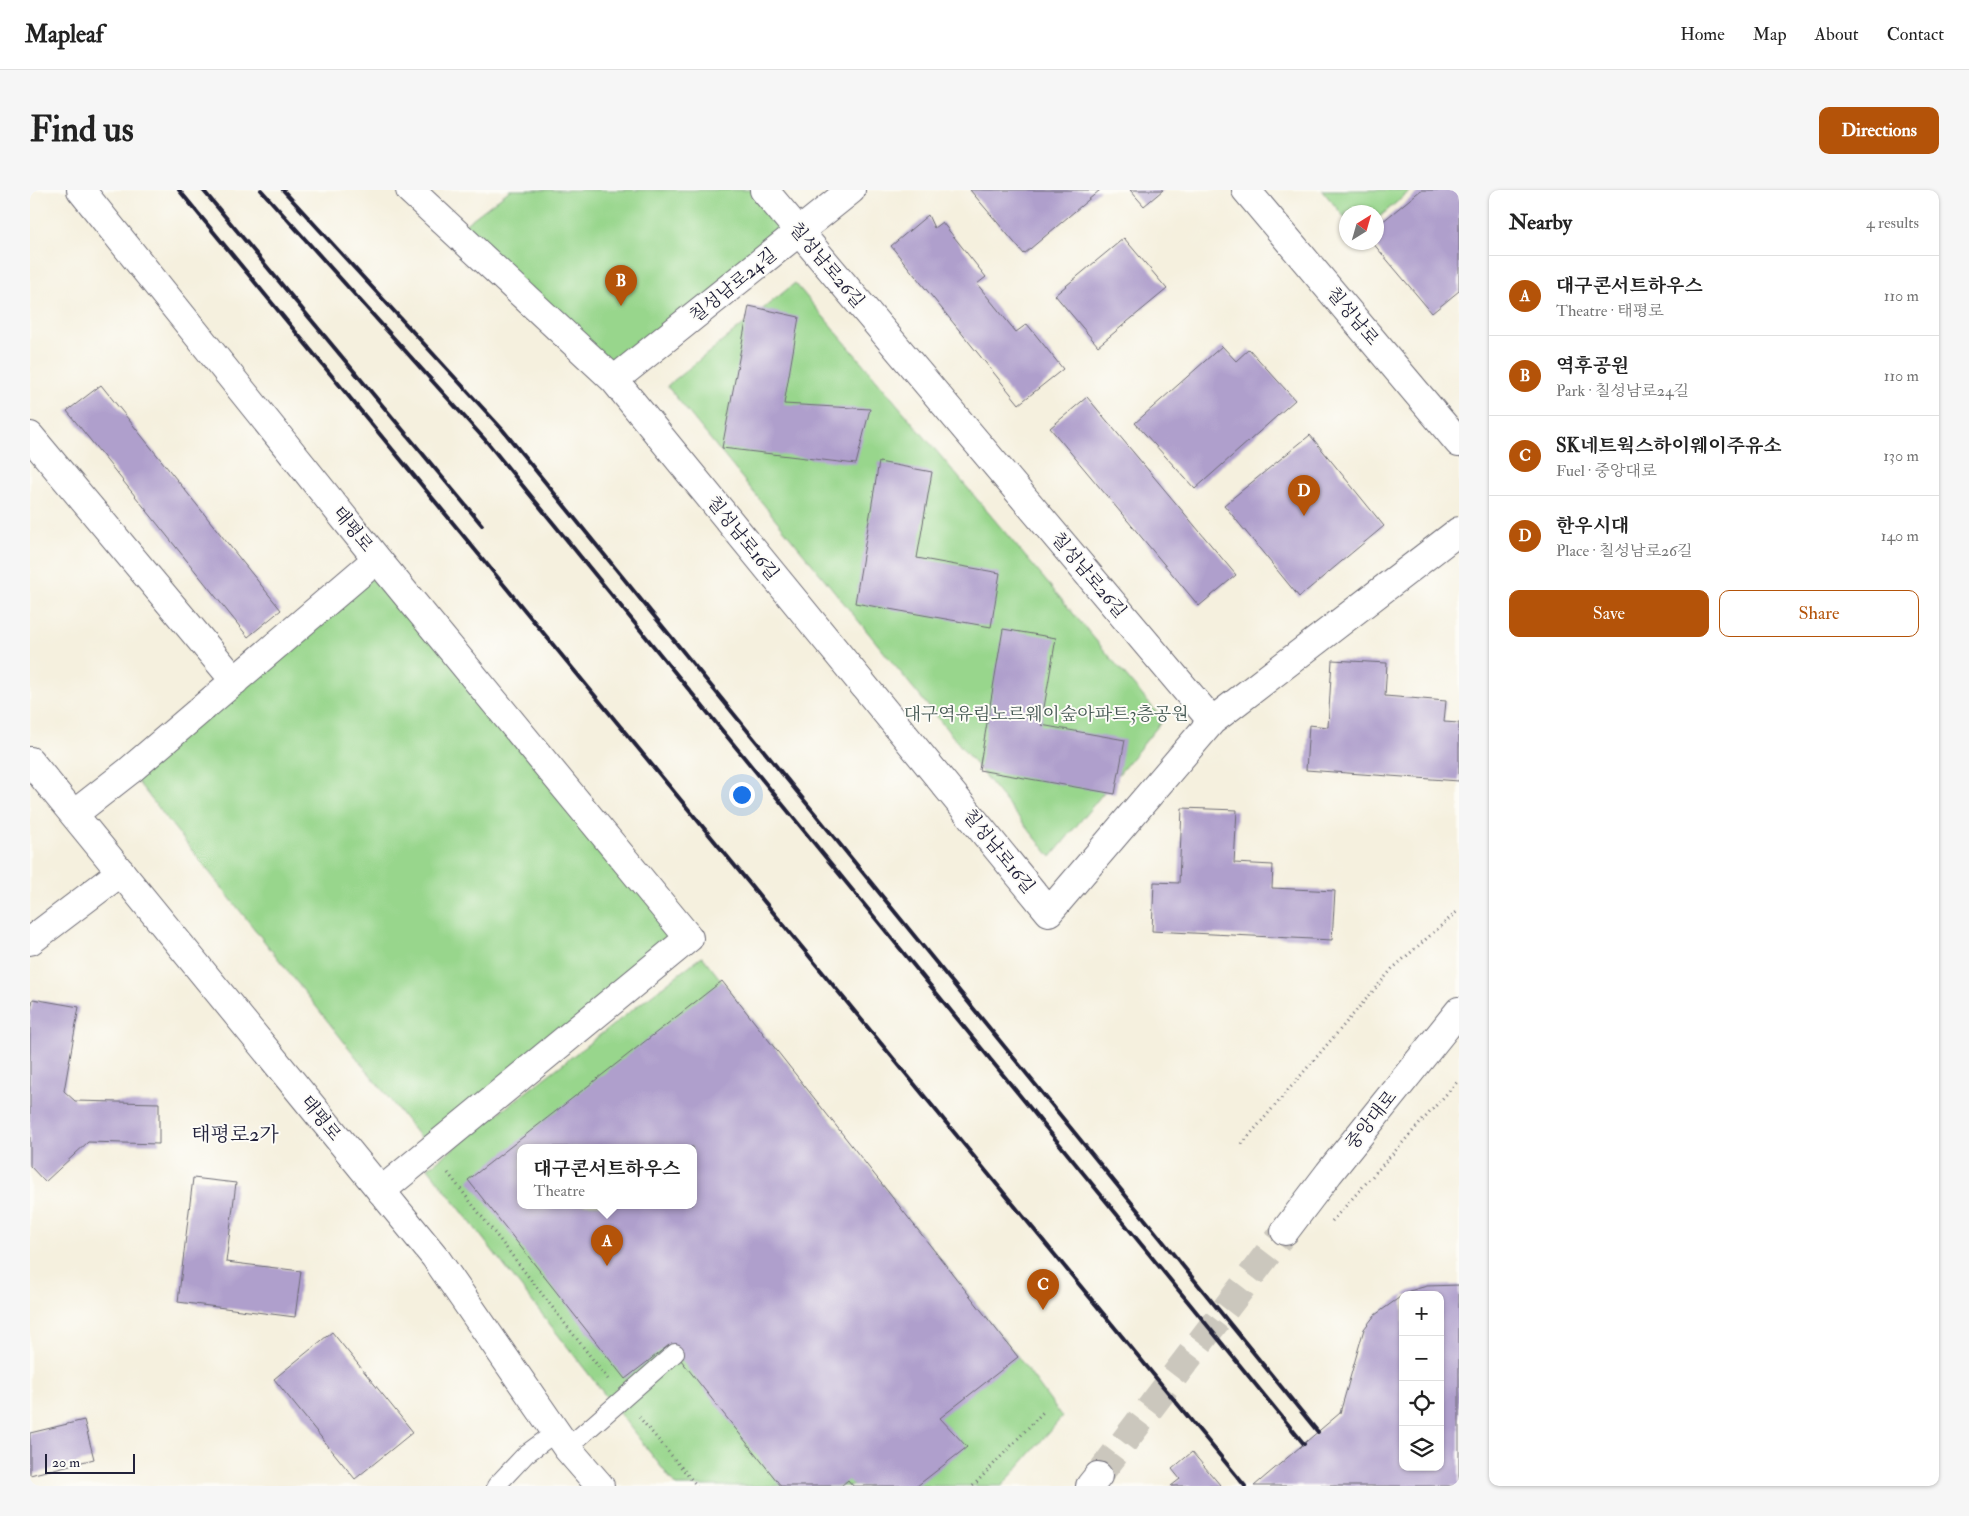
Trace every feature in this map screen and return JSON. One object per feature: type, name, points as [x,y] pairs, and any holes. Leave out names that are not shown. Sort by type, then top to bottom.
[{"type":"street","name":"태평로","points":[[74,814],[235,681],[377,559],[81,190]]},
{"type":"street","name":"칠성남로16길","points":[[410,190],[614,380],[1049,912],[1212,721]]},
{"type":"street","name":"칠성남로26길","points":[[764,190],[1212,721]]},
{"type":"street","name":"칠성남로24길","points":[[614,380],[852,190]]},
{"type":"street","name":"칠성남로","points":[[1246,190],[1459,443]]},
{"type":"street","points":[[30,436],[235,681]]},
{"type":"street","points":[[1212,721],[1459,531]]},
{"type":"street","points":[[377,559],[689,938],[381,1191]]},
{"type":"street","name":"태평로","points":[[30,761],[435,1257],[561,1440],[600,1486]]},
{"type":"street","points":[[30,941],[121,872]]},
{"type":"street","name":"중앙대로","points":[[1285,1231],[1459,1011]]},
{"type":"lane","points":[[496,1486],[526,1454],[561,1440],[623,1399],[675,1353]]},
{"type":"path","points":[[1242,1144],[1392,969],[1459,910]]},
{"type":"path","points":[[1327,1227],[1459,1080]]},
{"type":"path","points":[[430,1150],[623,1399],[697,1486]]},
{"type":"path","points":[[973,1486],[1044,1411]]},
{"type":"green space","points":[[510,190],[764,190],[799,232],[614,380],[455,232]]},
{"type":"green space","points":[[1322,190],[1411,190],[1384,213],[1384,205],[1339,205],[1339,211]]},
{"type":"green space","name":"대구역유림노르웨이숲아파트3층공원","points":[[795,283],[1163,720],[1051,857],[667,386]]},
{"type":"green space","points":[[377,559],[689,938],[430,1150],[129,771]]},
{"type":"green space","points":[[702,956],[1018,1357],[1062,1417],[1002,1486],[676,1486],[428,1168]]},
{"type":"building","points":[[970,190],[1100,190],[1024,254]]},
{"type":"building","points":[[1130,190],[1163,190],[1144,206]]},
{"type":"building","points":[[1421,190],[1459,190],[1459,291],[1432,313],[1379,250],[1384,250],[1384,220]]},
{"type":"building","points":[[928,215],[934,228],[942,222],[986,277],[977,284],[1016,332],[1027,324],[1063,369],[1019,404],[891,246]]},
{"type":"building","points":[[1124,238],[1167,289],[1098,346],[1055,295]]},
{"type":"building","points":[[749,306],[799,317],[784,404],[870,409],[856,464],[722,448]]},
{"type":"building","points":[[1222,346],[1236,361],[1249,349],[1295,400],[1195,489],[1135,423]]},
{"type":"building","points":[[101,385],[281,610],[248,637],[67,411]]},
{"type":"building","points":[[1087,397],[1236,575],[1199,606],[1050,428]]},
{"type":"building","points":[[1310,435],[1384,526],[1299,597],[1224,505]]},
{"type":"building","points":[[879,462],[932,472],[917,558],[1000,573],[991,627],[855,603]]},
{"type":"building","points":[[1003,629],[1056,638],[1041,725],[1125,740],[1115,794],[979,770]]},
{"type":"building","points":[[1332,660],[1387,663],[1385,696],[1446,701],[1444,722],[1459,723],[1459,781],[1306,770],[1309,725],[1328,727]]},
{"type":"building","points":[[1182,808],[1237,810],[1234,863],[1273,865],[1272,888],[1335,891],[1332,940],[1152,931],[1154,882],[1179,883]]},
{"type":"building","points":[[722,981],[1018,1357],[940,1418],[967,1447],[917,1486],[853,1486],[848,1480],[841,1486],[781,1486],[669,1345],[625,1379],[468,1180]]},
{"type":"building","points":[[33,999],[79,1007],[64,1091],[75,1101],[159,1103],[159,1144],[88,1142],[45,1182],[30,1166],[30,1014]]},
{"type":"building","points":[[193,1178],[236,1183],[226,1262],[301,1271],[295,1317],[178,1302]]},
{"type":"building","points":[[1459,1285],[1459,1486],[1254,1486],[1340,1413],[1364,1329],[1375,1315],[1399,1298],[1399,1471],[1444,1471],[1444,1291],[1409,1291],[1427,1286]]},
{"type":"building","points":[[332,1332],[413,1432],[355,1479],[274,1379]]},
{"type":"building","points":[[84,1420],[94,1459],[30,1475],[30,1433]]},
{"type":"building","points":[[1192,1452],[1221,1486],[1171,1486],[1180,1479],[1172,1469]]},
{"type":"tunnel","points":[[1098,1476],[1285,1231]]},
{"type":"railway","points":[[179,190],[1245,1486]]},
{"type":"railway","points":[[203,190],[482,525]]},
{"type":"railway","points":[[261,190],[487,442],[1304,1444]]},
{"type":"railway","points":[[283,190],[502,429],[1318,1432]]},
{"type":"place","name":"역후공원","points":[[621,306]]},
{"type":"place","name":"한우시대","points":[[1304,516]]},
{"type":"place","name":"대구콘서트하우스","points":[[607,1266]]},
{"type":"place","name":"SK네트웍스하이웨이주유소","points":[[1043,1310]]},
{"type":"district","name":"태평로2가","points":[[235,1134]]}]
